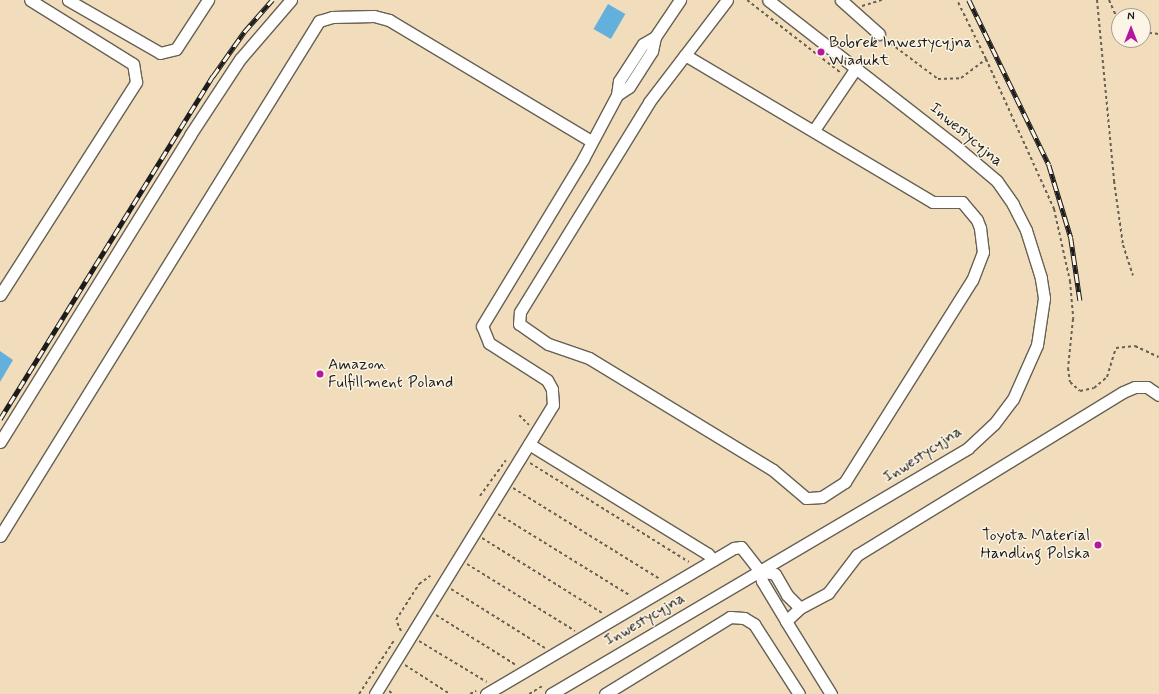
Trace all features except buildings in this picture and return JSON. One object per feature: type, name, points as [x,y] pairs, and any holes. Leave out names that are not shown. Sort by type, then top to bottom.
[{"type":"street","points":[[0,295],[136,82],[133,64],[30,0]]},
{"type":"street","points":[[68,0],[160,53],[176,49],[208,0]]},
{"type":"street","points":[[0,442],[211,103],[240,59],[291,0]]},
{"type":"street","points":[[375,694],[406,634],[553,405],[552,389],[547,380],[489,343],[482,326],[592,141],[617,95],[619,81],[640,49],[655,37],[680,0]]},
{"type":"street","points":[[685,55],[814,130],[933,202],[962,202],[977,220],[983,239],[983,252],[972,280],[845,482],[822,497],[806,498],[773,470],[589,358],[548,344],[519,324],[520,312],[644,109],[685,55],[727,0]]},
{"type":"street","name":"Inwestycyjna","points":[[551,694],[968,448],[994,424],[1013,399],[1037,345],[1042,320],[1044,298],[1035,253],[1013,204],[997,181],[953,144],[768,0]]},
{"type":"street","points":[[841,0],[853,9],[879,34]]},
{"type":"street","points":[[0,536],[319,21],[332,16],[374,16],[389,20],[592,141]]},
{"type":"street","points":[[814,130],[856,68]]},
{"type":"street","points":[[786,621],[800,608],[828,593],[857,555],[1123,392],[1135,387],[1147,387],[1159,395]]},
{"type":"street","points":[[529,444],[708,554],[713,560]]},
{"type":"street","points":[[487,689],[734,548],[741,546],[760,571],[762,582],[831,694]]},
{"type":"street","points":[[760,571],[775,574],[787,595],[800,608]]},
{"type":"street","points":[[605,694],[730,617],[744,618],[754,624],[799,694]]},
{"type":"path","points":[[747,0],[848,79]]},
{"type":"path","points":[[853,9],[882,0]]},
{"type":"path","points":[[957,0],[986,59],[1054,208],[1070,281],[1073,319],[1068,368],[1070,382],[1080,391],[1094,388],[1107,377],[1116,348],[1135,346],[1159,357]]},
{"type":"path","points":[[1097,0],[1114,181],[1123,245],[1133,275]]},
{"type":"path","points":[[879,34],[938,79],[961,78],[986,59]]},
{"type":"path","points":[[480,496],[508,457]]},
{"type":"path","points":[[529,462],[691,564]]},
{"type":"path","points":[[513,488],[662,581]]},
{"type":"path","points":[[498,514],[633,598]]},
{"type":"path","points":[[482,538],[604,615]]},
{"type":"path","points":[[467,564],[576,632]]},
{"type":"path","points":[[430,576],[419,584],[396,620],[406,634],[487,689]]},
{"type":"path","points":[[451,589],[547,649]]},
{"type":"path","points":[[436,615],[518,666]]},
{"type":"path","points":[[359,694],[385,652],[406,634]]},
{"type":"path","points":[[404,665],[450,694]]},
{"type":"path","points":[[529,694],[549,682]]},
{"type":"path","points":[[389,691],[394,694]]},
{"type":"water","points":[[608,4],[625,14],[611,39],[594,29]]},
{"type":"water","points":[[0,351],[13,360],[0,382]]},
{"type":"railway","points":[[0,419],[213,76],[244,32],[272,0]]},
{"type":"railway","points":[[969,0],[1049,165],[1071,238],[1080,300]]},
{"type":"place","name":"Bobrek Inwestycyjna Wiadukt","points":[[821,52]]},
{"type":"place","name":"Amazon Fulfillment Poland","points":[[320,374]]},
{"type":"place","name":"Toyota Material Handling Polska","points":[[1098,545]]}]
